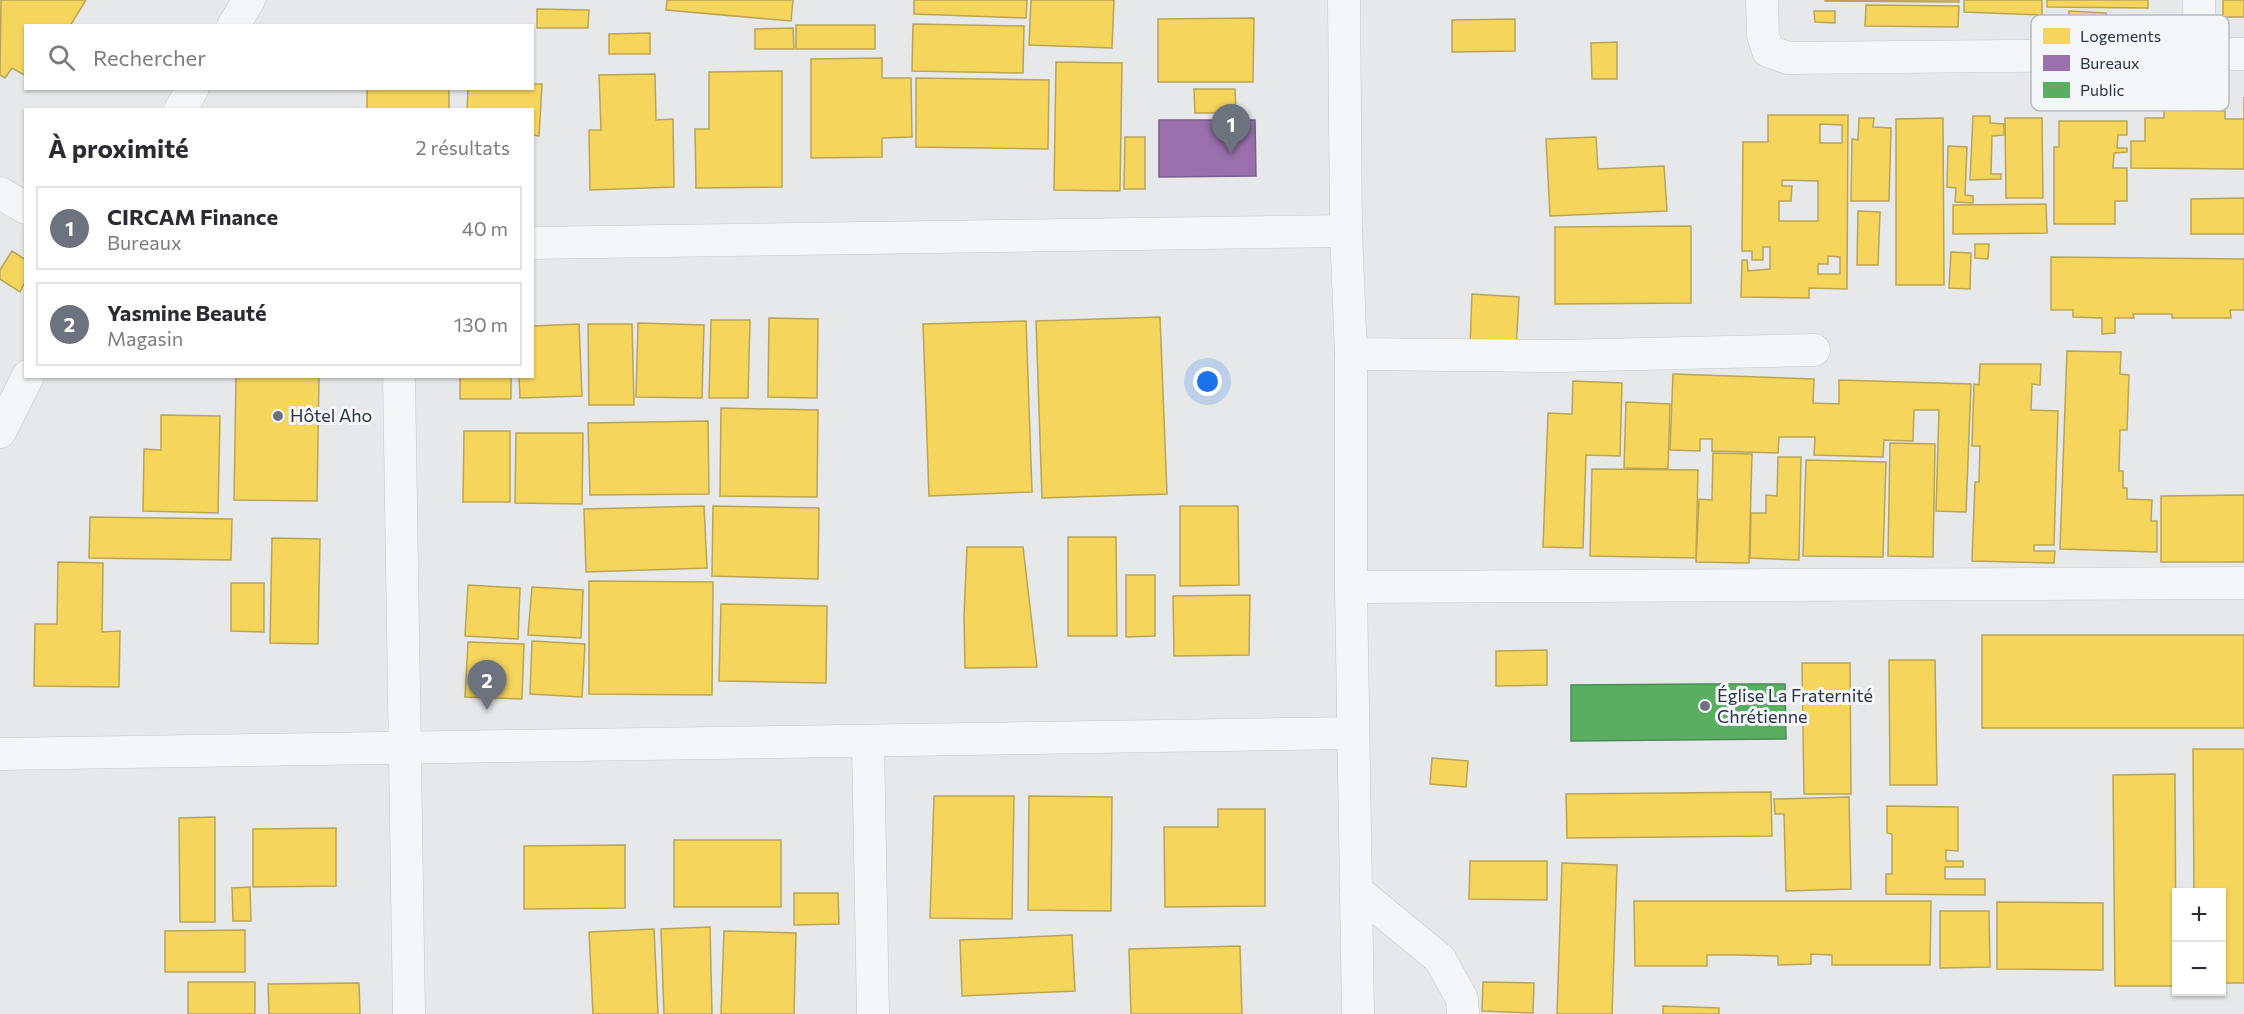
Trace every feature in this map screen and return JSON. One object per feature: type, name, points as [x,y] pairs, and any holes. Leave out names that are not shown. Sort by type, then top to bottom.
[{"type":"street","points":[[234,24],[249,0]]},
{"type":"street","points":[[1344,0],[1346,231],[1351,354],[1351,587],[1358,1014]]},
{"type":"street","points":[[1762,0],[1762,35],[1768,51],[1788,58],[2031,56]]},
{"type":"street","points":[[2199,0],[2199,15]]},
{"type":"street","points":[[2229,54],[2244,54]]},
{"type":"street","points":[[181,108],[192,90]]},
{"type":"street","points":[[0,193],[24,207]]},
{"type":"street","points":[[534,243],[1346,231]]},
{"type":"street","points":[[1351,354],[1558,356],[1814,350]]},
{"type":"street","points":[[0,432],[27,378]]},
{"type":"street","points":[[399,378],[409,1014]]},
{"type":"street","points":[[1351,587],[2244,583]]},
{"type":"street","points":[[0,754],[1353,733]]},
{"type":"street","points":[[868,741],[873,1014]]},
{"type":"street","points":[[1356,890],[1440,959],[1462,999],[1463,1014]]},
{"type":"building: Logements","points":[[1,0],[86,0],[71,24],[24,24],[24,75],[12,68],[5,78],[0,75]]},
{"type":"building: Logements","points":[[667,0],[793,0],[791,21],[666,10]]},
{"type":"building: Logements","points":[[914,0],[1027,0],[1026,18],[914,14]]},
{"type":"building: Logements","points":[[1031,0],[1114,0],[1112,48],[1029,45]]},
{"type":"building: Logements","points":[[1959,0],[1959,2],[1825,1]]},
{"type":"building: Logements","points":[[1964,0],[2042,0],[2042,15],[1964,12]]},
{"type":"building: Logements","points":[[2047,0],[2148,0],[2148,8],[2047,7]]},
{"type":"building: Logements","points":[[2223,0],[2244,0],[2244,17],[2223,15]]},
{"type":"building: Logements","points":[[1866,5],[1959,6],[1958,27],[1865,26]]},
{"type":"building: Logements","points":[[537,9],[589,10],[588,28],[537,28]]},
{"type":"building: Logements","points":[[1814,11],[1835,11],[1835,23],[1815,22]]},
{"type":"building: Logements","points":[[2069,11],[2106,13],[2106,15],[2069,15]]},
{"type":"building: Logements","points":[[1254,18],[1253,82],[1158,82],[1158,19]]},
{"type":"building: Logements","points":[[1515,19],[1515,51],[1452,52],[1452,20]]},
{"type":"building: Logements","points":[[913,24],[1024,26],[1023,73],[912,71]]},
{"type":"building: Logements","points":[[796,25],[875,25],[875,49],[796,49]]},
{"type":"building: Logements","points":[[793,28],[794,49],[755,49],[755,29]]},
{"type":"building: Logements","points":[[650,33],[650,54],[609,54],[609,34]]},
{"type":"building: Logements","points":[[1617,42],[1617,79],[1592,79],[1591,43]]},
{"type":"building: Logements","points":[[882,58],[882,78],[911,78],[912,137],[882,138],[882,157],[811,158],[811,59]]},
{"type":"building: Logements","points":[[1056,62],[1122,63],[1120,191],[1054,190]]},
{"type":"building: Logements","points":[[782,71],[782,187],[696,188],[695,129],[709,129],[709,72]]},
{"type":"building: Logements","points":[[655,74],[656,120],[673,119],[674,187],[590,190],[589,130],[601,130],[599,75]]},
{"type":"building: Logements","points":[[916,78],[1049,80],[1048,149],[916,147]]},
{"type":"building: Logements","points":[[534,84],[542,84],[539,136],[534,135],[534,108],[467,108],[468,90],[534,90]]},
{"type":"building: Logements","points":[[1194,89],[1235,89],[1236,113],[1195,113]]},
{"type":"building: Logements","points":[[367,90],[449,90],[449,108],[367,108]]},
{"type":"building: Logements","points":[[2164,111],[2225,111],[2225,119],[2244,119],[2244,169],[2131,168],[2131,141],[2145,141],[2145,118],[2164,118]]},
{"type":"building: Logements","points":[[1768,115],[1848,115],[1847,289],[1809,288],[1809,298],[1741,297],[1742,260],[1747,260],[1748,271],[1770,269],[1770,247],[1763,247],[1763,260],[1752,260],[1752,251],[1742,251],[1743,142],[1768,142]],"holes":[[[1820,124],[1842,125],[1842,143],[1820,143]],[[1782,180],[1818,181],[1818,221],[1779,221],[1779,201],[1791,201],[1792,186],[1782,186]],[[1828,256],[1840,257],[1840,274],[1818,274],[1818,264],[1828,264]]]},
{"type":"building: Logements","points":[[1973,116],[1990,116],[1990,123],[2004,124],[2004,135],[1992,136],[1991,174],[2001,174],[2001,179],[1970,180]]},
{"type":"building: Logements","points":[[1859,118],[1874,118],[1873,127],[1891,128],[1889,201],[1851,201],[1852,139],[1858,140]]},
{"type":"building: Logements","points":[[1943,118],[1944,285],[1896,285],[1896,119]]},
{"type":"building: Logements","points":[[2005,118],[2042,118],[2043,198],[2006,198]]},
{"type":"building: Logements","points":[[2059,121],[2127,121],[2127,135],[2118,135],[2117,148],[2127,148],[2127,152],[2114,153],[2113,168],[2127,168],[2127,201],[2115,201],[2115,224],[2054,224],[2054,147],[2059,147]]},
{"type":"building: Logements","points":[[1125,137],[1145,137],[1145,189],[1124,189]]},
{"type":"building: Logements","points":[[1596,137],[1598,169],[1664,166],[1667,211],[1550,216],[1546,139]]},
{"type":"building: Logements","points":[[1948,146],[1967,147],[1965,195],[1973,196],[1973,203],[1955,202],[1956,188],[1947,187]]},
{"type":"building: Logements","points":[[2244,198],[2244,234],[2191,234],[2191,199]]},
{"type":"building: Logements","points":[[2046,204],[2047,233],[1953,234],[1953,205]]},
{"type":"building: Logements","points":[[1858,211],[1880,212],[1878,265],[1857,265]]},
{"type":"building: Logements","points":[[1691,226],[1691,303],[1555,304],[1555,227]]},
{"type":"building: Logements","points":[[1975,244],[1989,244],[1988,259],[1975,258]]},
{"type":"building: Logements","points":[[12,251],[24,259],[24,284],[20,292],[0,279],[0,270]]},
{"type":"building: Logements","points":[[1951,252],[1971,253],[1970,289],[1949,288]]},
{"type":"building: Logements","points":[[2051,257],[2244,259],[2244,310],[2230,310],[2231,318],[2172,318],[2172,314],[2133,314],[2134,318],[2115,318],[2115,333],[2102,334],[2102,318],[2073,317],[2073,310],[2051,310]]},
{"type":"building: Logements","points":[[1472,294],[1519,297],[1516,350],[1470,347]]},
{"type":"building: Logements","points":[[1160,317],[1167,494],[1042,498],[1036,321]]},
{"type":"building: Logements","points":[[769,318],[818,319],[817,398],[768,397]]},
{"type":"building: Logements","points":[[711,320],[750,320],[748,398],[709,398]]},
{"type":"building: Logements","points":[[1026,321],[1032,492],[929,496],[923,324]]},
{"type":"building: Logements","points":[[638,323],[704,325],[702,398],[636,397]]},
{"type":"building: Logements","points":[[579,324],[582,396],[520,398],[519,378],[534,378],[534,326]]},
{"type":"building: Logements","points":[[588,324],[632,324],[634,405],[589,405]]},
{"type":"building: Logements","points":[[2067,351],[2121,352],[2120,374],[2129,375],[2127,430],[2120,430],[2119,471],[2123,471],[2123,488],[2127,488],[2127,499],[2152,500],[2151,521],[2157,521],[2157,552],[2060,549]]},
{"type":"building: Logements","points":[[1980,364],[2041,364],[2040,385],[2032,384],[2031,410],[2058,411],[2054,545],[2034,545],[2034,551],[2055,551],[2054,563],[1972,561],[1975,482],[1979,482],[1980,446],[1972,446],[1974,384],[1979,385]]},
{"type":"building: Logements","points":[[1673,374],[1814,379],[1813,403],[1839,404],[1839,380],[1971,384],[1966,512],[1936,511],[1939,410],[1914,410],[1913,441],[1884,440],[1883,457],[1814,455],[1815,437],[1779,437],[1778,453],[1712,451],[1712,439],[1700,439],[1700,451],[1670,450]]},
{"type":"building: Logements","points":[[236,378],[319,378],[317,501],[234,500]]},
{"type":"building: Logements","points":[[460,378],[511,378],[511,399],[460,399]]},
{"type":"building: Logements","points":[[1573,381],[1622,383],[1620,456],[1586,455],[1583,548],[1543,547],[1548,413],[1572,414]]},
{"type":"building: Logements","points":[[1626,402],[1670,404],[1668,469],[1624,468]]},
{"type":"building: Logements","points":[[721,408],[818,410],[817,497],[720,496]]},
{"type":"building: Logements","points":[[161,415],[220,416],[218,513],[143,511],[144,449],[161,450]]},
{"type":"building: Logements","points":[[708,421],[709,494],[590,495],[588,423]]},
{"type":"building: Logements","points":[[464,431],[510,431],[510,502],[463,502]]},
{"type":"building: Logements","points":[[516,433],[583,433],[582,504],[515,503]]},
{"type":"building: Logements","points":[[1890,443],[1935,444],[1933,557],[1888,556]]},
{"type":"building: Logements","points":[[1713,453],[1752,454],[1749,563],[1696,562],[1699,499],[1712,500]]},
{"type":"building: Logements","points":[[1778,457],[1801,457],[1799,560],[1750,558],[1751,513],[1766,513],[1766,495],[1777,496]]},
{"type":"building: Logements","points":[[1806,460],[1886,462],[1883,557],[1803,556]]},
{"type":"building: Logements","points":[[1592,469],[1698,470],[1696,558],[1590,556]]},
{"type":"building: Logements","points":[[2244,495],[2244,562],[2161,562],[2161,496]]},
{"type":"building: Logements","points":[[704,506],[707,568],[586,572],[584,509]]},
{"type":"building: Logements","points":[[713,506],[819,508],[818,579],[712,576]]},
{"type":"building: Logements","points":[[1180,506],[1238,506],[1239,585],[1180,586]]},
{"type":"building: Logements","points":[[90,517],[232,519],[231,560],[89,558]]},
{"type":"building: Logements","points":[[1068,537],[1116,537],[1117,636],[1068,636]]},
{"type":"building: Logements","points":[[272,538],[320,539],[318,644],[270,643]]},
{"type":"building: Logements","points":[[967,547],[1023,547],[1037,667],[965,668],[964,616]]},
{"type":"building: Logements","points":[[58,562],[103,563],[102,632],[120,631],[119,687],[34,686],[35,624],[57,624]]},
{"type":"building: Logements","points":[[1126,575],[1155,575],[1155,636],[1126,637]]},
{"type":"building: Logements","points":[[589,581],[713,582],[712,695],[589,694]]},
{"type":"building: Logements","points":[[231,583],[264,583],[264,632],[231,631]]},
{"type":"building: Logements","points":[[468,585],[520,588],[518,639],[465,636]]},
{"type":"building: Logements","points":[[532,587],[583,590],[581,638],[528,635]]},
{"type":"building: Logements","points":[[1250,595],[1249,655],[1174,656],[1173,596]]},
{"type":"building: Logements","points":[[721,604],[827,606],[826,683],[719,681]]},
{"type":"building: Logements","points":[[1982,635],[2244,635],[2244,728],[1982,728]]},
{"type":"building: Logements","points":[[532,641],[585,644],[582,697],[530,694]]},
{"type":"building: Logements","points":[[468,642],[524,644],[522,699],[465,697]]},
{"type":"building: Logements","points":[[1547,650],[1547,685],[1496,686],[1496,651]]},
{"type":"building: Logements","points":[[1889,660],[1935,660],[1937,785],[1890,785]]},
{"type":"building: Logements","points":[[1802,663],[1850,663],[1851,794],[1804,794]]},
{"type":"building: Logements","points":[[2193,749],[2244,749],[2244,983],[2226,983],[2226,888],[2194,888]]},
{"type":"building: Logements","points":[[1432,758],[1468,761],[1466,787],[1430,784]]},
{"type":"building: Logements","points":[[2175,774],[2176,888],[2172,888],[2172,986],[2115,986],[2113,775]]},
{"type":"building: Logements","points":[[1771,792],[1772,836],[1567,838],[1566,794]]},
{"type":"building: Logements","points":[[934,796],[1014,796],[1012,919],[930,918]]},
{"type":"building: Logements","points":[[1029,796],[1112,797],[1111,911],[1028,910]]},
{"type":"building: Logements","points":[[1849,797],[1851,889],[1786,891],[1784,814],[1775,814],[1774,799]]},
{"type":"building: Logements","points":[[1887,806],[1958,807],[1958,851],[1946,850],[1946,861],[1963,861],[1963,867],[1945,867],[1945,879],[1985,879],[1985,895],[1886,894],[1886,874],[1892,874],[1892,834],[1887,833]]},
{"type":"building: Logements","points":[[1218,809],[1265,809],[1265,906],[1165,907],[1164,827],[1218,827]]},
{"type":"building: Logements","points":[[215,817],[215,922],[180,922],[179,818]]},
{"type":"building: Logements","points":[[336,828],[336,886],[253,887],[253,829]]},
{"type":"building: Logements","points":[[674,840],[781,840],[781,907],[674,907]]},
{"type":"building: Logements","points":[[625,845],[625,908],[524,909],[524,846]]},
{"type":"building: Logements","points":[[1470,861],[1547,861],[1547,900],[1469,899]]},
{"type":"building: Logements","points":[[1562,863],[1617,865],[1612,1014],[1557,1014]]},
{"type":"building: Logements","points":[[250,887],[251,921],[233,921],[232,888]]},
{"type":"building: Logements","points":[[794,893],[838,893],[839,924],[794,925]]},
{"type":"building: Logements","points":[[1634,901],[1931,901],[1930,965],[1832,965],[1832,955],[1811,954],[1811,964],[1778,965],[1778,956],[1707,955],[1707,966],[1635,966]]},
{"type":"building: Logements","points":[[1997,902],[2103,903],[2103,970],[1997,969]]},
{"type":"building: Logements","points":[[1940,911],[1989,911],[1990,967],[1940,968]]},
{"type":"building: Logements","points":[[710,927],[712,1014],[664,1014],[661,929]]},
{"type":"building: Logements","points":[[654,929],[658,1014],[593,1014],[589,932]]},
{"type":"building: Logements","points":[[245,930],[245,972],[165,972],[165,931]]},
{"type":"building: Logements","points":[[724,931],[796,933],[794,1014],[721,1014]]},
{"type":"building: Logements","points":[[1072,935],[1075,991],[962,996],[960,940]]},
{"type":"building: Logements","points":[[1240,946],[1242,1014],[1131,1014],[1129,949]]},
{"type":"building: Logements","points":[[188,982],[255,982],[255,1014],[188,1014]]},
{"type":"building: Logements","points":[[1483,982],[1534,983],[1533,1013],[1482,1011]]},
{"type":"building: Logements","points":[[359,983],[360,1014],[269,1014],[268,984]]},
{"type":"building: Logements","points":[[1663,1006],[1719,1008],[1719,1014],[1663,1014]]},
{"type":"building: Bureaux","points":[[1159,120],[1255,120],[1256,176],[1159,177]]},
{"type":"building: Public","points":[[1785,684],[1786,739],[1571,741],[1571,685]]},
{"type":"place","name":"CIRCAM Finance","points":[[1231,154]]},
{"type":"place","name":"Hôtel Aho","points":[[278,416]]},
{"type":"place","name":"Église La Fraternité Chrétienne","points":[[1705,706]]},
{"type":"place","name":"Yasmine Beauté","points":[[487,710]]}]
